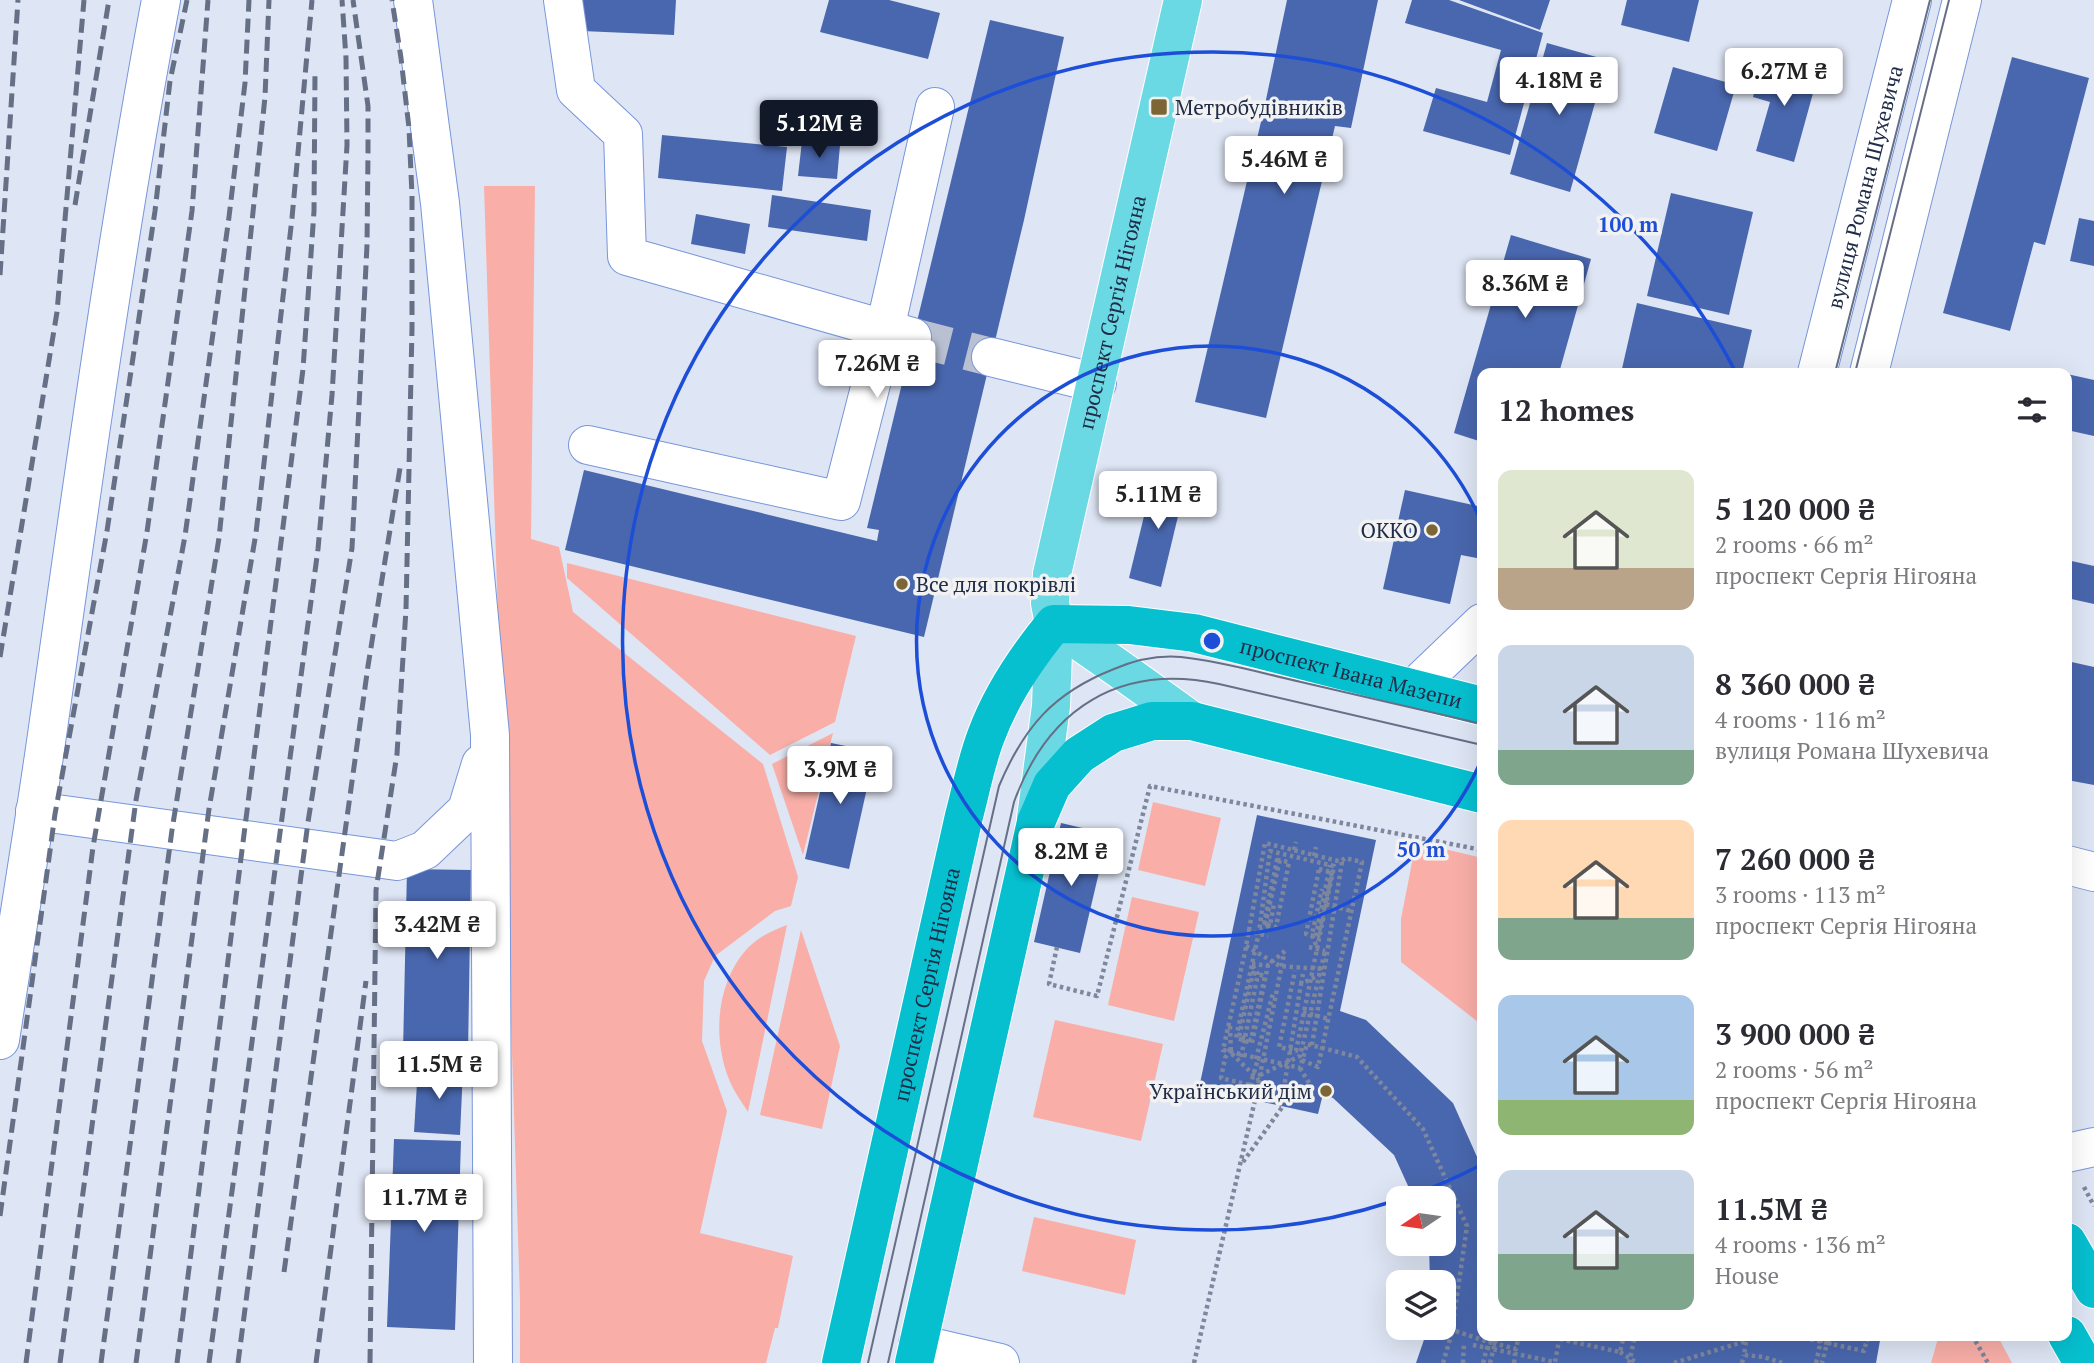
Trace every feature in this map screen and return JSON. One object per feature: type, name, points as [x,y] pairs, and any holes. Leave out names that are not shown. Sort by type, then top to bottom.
[{"type":"highway","name":"проспект Івана Мазепи","points":[[1054,624],[1129,625],[1194,633],[1477,705]]},
{"type":"highway","name":"проспект Сергія Нігояна","points":[[841,1363],[961,829],[985,738],[1001,701],[1054,624]]},
{"type":"highway","points":[[1036,822],[1052,785],[1079,755],[1113,733],[1152,721],[1192,721],[1477,793]]},
{"type":"highway","name":"проспект Сергія Нігояна","points":[[916,1354],[1036,822]]},
{"type":"highway","points":[[2072,1251],[2094,1289]]},
{"type":"main road","name":"проспект Сергія Нігояна","points":[[1036,822],[1050,716],[1054,624],[1050,603],[1052,574],[1183,0]]},
{"type":"main road","points":[[1054,624],[1119,667],[1192,721]]},
{"type":"street","points":[[0,1040],[117,260],[161,0]]},
{"type":"street","points":[[414,0],[440,203],[490,735],[493,1363]]},
{"type":"street","points":[[563,0],[576,90],[624,134],[627,256],[899,333]]},
{"type":"street","name":"вулиця Романа Шухевича","points":[[1818,368],[1912,0]]},
{"type":"street","points":[[1870,368],[1962,0]]},
{"type":"street","points":[[588,445],[841,501],[899,333],[935,107]]},
{"type":"street","points":[[992,357],[1097,383]]},
{"type":"street","points":[[1414,688],[1477,628]]},
{"type":"street","points":[[35,811],[397,861],[425,849],[467,810],[490,735]]},
{"type":"street","points":[[2072,866],[2094,872]]},
{"type":"street","points":[[2072,1152],[2094,1147]]},
{"type":"street","points":[[916,1354],[1000,1363]]},
{"type":"path","points":[[1057,947],[1049,984],[1097,996],[1150,786],[1477,848]]},
{"type":"path","points":[[1294,850],[1296,842]]},
{"type":"path","points":[[1223,1060],[1265,844],[1342,862],[1312,1045]]},
{"type":"path","points":[[1314,855],[1316,846]]},
{"type":"path","points":[[1260,1078],[1231,1053],[1230,1013],[1262,860],[1281,848],[1294,850]]},
{"type":"path","points":[[1247,938],[1267,924],[1281,859],[1287,849]]},
{"type":"path","points":[[1324,968],[1301,984],[1283,1093],[1221,1078],[1225,1058],[1236,1038],[1259,932],[1270,851],[1281,859],[1289,862],[1276,927],[1264,924],[1277,860],[1281,859],[1332,866]]},
{"type":"path","points":[[1260,1078],[1300,1056],[1341,882],[1338,859],[1314,855]]},
{"type":"path","points":[[1324,968],[1315,935],[1328,857]]},
{"type":"path","points":[[1284,1064],[1291,1049],[1293,1048],[1306,984],[1294,981],[1281,1046],[1291,1049],[1304,1063],[1318,1067],[1362,862],[1345,858],[1327,871],[1312,935],[1317,947]]},
{"type":"path","points":[[1259,932],[1270,925],[1281,859]]},
{"type":"path","points":[[1291,1049],[1303,1013],[1332,866]]},
{"type":"path","points":[[1319,869],[1327,871],[1332,872],[1318,936],[1306,934],[1319,869]]},
{"type":"path","points":[[1326,904],[1351,911]]},
{"type":"path","points":[[1246,931],[1268,936]]},
{"type":"path","points":[[1246,946],[1280,966],[1324,968]]},
{"type":"path","points":[[1308,947],[1325,951]]},
{"type":"path","points":[[1195,1363],[1258,1088],[1284,951],[1256,1059]]},
{"type":"path","points":[[1252,1042],[1268,965],[1285,951]]},
{"type":"path","points":[[1240,1062],[1255,975],[1245,952]]},
{"type":"path","points":[[1251,964],[1268,965],[1311,976]]},
{"type":"path","points":[[1251,964],[1258,974]]},
{"type":"path","points":[[1312,969],[1338,977]]},
{"type":"path","points":[[1279,1047],[1295,971]]},
{"type":"path","points":[[1236,1038],[1243,1039],[1251,1040],[1265,976],[1253,973],[1239,1037],[1243,1039],[1252,1042],[1291,1049]]},
{"type":"path","points":[[1301,983],[1303,974]]},
{"type":"path","points":[[1303,1013],[1329,1019]]},
{"type":"path","points":[[1250,1086],[1262,1044]]},
{"type":"path","points":[[1309,1083],[1300,1068],[1307,1044],[1357,1057],[1423,1129],[1466,1226],[1452,1330],[1475,1338]]},
{"type":"path","points":[[1223,1050],[1300,1068]]},
{"type":"path","points":[[1266,1071],[1269,1062]]},
{"type":"path","points":[[1240,1165],[1283,1107],[1258,1088]]},
{"type":"path","points":[[1443,1363],[1450,1332],[1475,1338]]},
{"type":"path","points":[[1481,1341],[1555,1363],[1559,1341]]},
{"type":"path","points":[[1483,1363],[1492,1341]]},
{"type":"path","points":[[1490,1363],[1492,1341]]},
{"type":"path","points":[[1514,1363],[1518,1341]]},
{"type":"path","points":[[1576,1341],[1620,1352],[1637,1363]]},
{"type":"path","points":[[1620,1352],[1623,1341]]},
{"type":"path","points":[[1629,1363],[1634,1341]]},
{"type":"path","points":[[1674,1363],[1738,1341]]},
{"type":"path","points":[[1742,1363],[1746,1341]]},
{"type":"path","points":[[1818,1341],[1864,1351],[1868,1341]]},
{"type":"path","points":[[1816,1363],[1821,1341]]},
{"type":"path","points":[[1823,1363],[1829,1341]]},
{"type":"path","points":[[1844,1346],[1846,1341]]},
{"type":"path","points":[[1975,1341],[1988,1363]]},
{"type":"path","points":[[1463,1363],[1464,1343]]},
{"type":"path","points":[[1823,1363],[1828,1343]]},
{"type":"path","points":[[1473,1345],[1516,1349]]},
{"type":"path","points":[[1744,1355],[1764,1357],[1782,1363]]},
{"type":"shaded area","points":[[484,186],[535,186],[531,539],[559,547],[573,612],[763,764],[798,877],[791,906],[775,911],[715,956],[704,981],[702,1041],[727,1111],[700,1233],[793,1256],[778,1328],[775,1328],[766,1363],[520,1363]]},
{"type":"shaded area","points":[[567,563],[856,636],[835,722],[770,755],[567,578]]},
{"type":"shaded area","points":[[833,733],[803,855],[772,764]]},
{"type":"shaded area","points":[[1153,802],[1221,818],[1205,886],[1138,870]]},
{"type":"shaded area","points":[[1416,842],[1477,857],[1477,1021],[1401,962],[1401,919]]},
{"type":"shaded area","points":[[1132,897],[1199,912],[1174,1021],[1108,1005]]},
{"type":"shaded area","points":[[787,925],[748,1112],[726,1072],[719,1036],[722,999],[735,965],[750,945]]},
{"type":"shaded area","points":[[801,930],[840,1046],[822,1129],[760,1115]]},
{"type":"shaded area","points":[[1055,1020],[1163,1044],[1141,1141],[1033,1117]]},
{"type":"shaded area","points":[[1034,1217],[1136,1240],[1125,1295],[1022,1271]]},
{"type":"shaded area","points":[[1937,1341],[2000,1341],[2012,1363],[1931,1363]]},
{"type":"building","points":[[583,0],[676,0],[674,35],[582,31]]},
{"type":"building","points":[[829,0],[889,0],[940,13],[928,59],[820,32]]},
{"type":"building","points":[[1287,0],[1378,0],[1351,128],[1335,126],[1266,418],[1195,402]]},
{"type":"building","points":[[1412,0],[1449,0],[1543,33],[1510,155],[1423,131],[1436,88],[1487,102],[1501,50],[1405,23]]},
{"type":"building","points":[[1459,0],[1550,0],[1540,30]]},
{"type":"building","points":[[1627,0],[1699,0],[1689,42],[1621,25]]},
{"type":"building","points":[[990,20],[1064,37],[1024,220],[924,637],[565,550],[584,470],[877,541],[879,530],[867,528]]},
{"type":"building","points":[[1547,43],[1607,60],[1570,192],[1510,174]]},
{"type":"building","points":[[2012,57],[2089,78],[2045,245],[2034,242],[2010,331],[1943,313]]},
{"type":"building","points":[[1763,60],[1818,75],[1794,162],[1756,151],[1770,102],[1753,97]]},
{"type":"building","points":[[1673,67],[1736,85],[1717,151],[1654,133]]},
{"type":"building","points":[[662,135],[787,147],[782,191],[658,178]]},
{"type":"building","points":[[802,141],[840,145],[837,179],[798,176]]},
{"type":"building","points":[[1671,193],[1753,212],[1729,315],[1647,296]]},
{"type":"building","points":[[772,195],[871,210],[867,241],[768,227]]},
{"type":"building","points":[[696,214],[750,224],[745,254],[691,244]]},
{"type":"building","points":[[2079,218],[2094,221],[2094,266],[2070,261]]},
{"type":"building","points":[[1511,235],[1591,259],[1560,368],[1477,368],[1477,440],[1454,433]]},
{"type":"building","points":[[1637,303],[1752,330],[1743,368],[1622,368]]},
{"type":"building","points":[[2072,375],[2094,380],[2094,436],[2072,431]]},
{"type":"building","points":[[1154,475],[1186,483],[1161,587],[1129,578]]},
{"type":"building","name":"OKKO","points":[[1405,490],[1477,506],[1477,558],[1461,555],[1450,604],[1383,589]]},
{"type":"building","points":[[2072,561],[2094,566],[2094,604],[2072,599]]},
{"type":"building","points":[[2072,662],[2094,667],[2094,785],[2072,781]]},
{"type":"building","points":[[831,743],[875,752],[849,869],[805,859]]},
{"type":"building","name":"Український дім","points":[[1257,815],[1376,840],[1340,1011],[1366,1020],[1453,1103],[1477,1157],[1477,1341],[1880,1341],[1876,1363],[1416,1363],[1424,1340],[1456,1340],[1456,1270],[1430,1270],[1429,1256],[1456,1256],[1456,1186],[1408,1186],[1394,1155],[1333,1098],[1323,1094],[1318,1114],[1199,1088]]},
{"type":"building","points":[[1061,823],[1108,834],[1080,953],[1034,942]]},
{"type":"building","points":[[407,869],[471,870],[468,1053],[403,1052]]},
{"type":"building","points":[[418,1066],[463,1069],[460,1135],[414,1132]]},
{"type":"building","points":[[394,1139],[461,1141],[455,1330],[387,1327]]},
{"type":"tunnel","points":[[912,337],[991,357]]},
{"type":"tram line","points":[[1836,368],[1930,0]]},
{"type":"tram line","points":[[1856,368],[1949,0]]},
{"type":"tram line","points":[[868,1363],[999,786],[1019,746],[1043,714],[1057,701],[1093,678],[1138,661],[1172,657],[1226,664],[1477,723]]},
{"type":"tram line","points":[[888,1363],[1014,802],[1046,741],[1068,718],[1092,700],[1120,687],[1150,680],[1183,679],[1219,684],[1477,744]]},
{"type":"railway","points":[[0,275],[18,0]]},
{"type":"railway","points":[[0,657],[57,312],[84,0]]},
{"type":"railway","points":[[75,205],[109,0]]},
{"type":"railway","points":[[0,1216],[55,814],[107,531],[155,211],[170,81],[187,0]]},
{"type":"railway","points":[[26,1363],[93,847],[147,532],[192,211],[208,0]]},
{"type":"railway","points":[[60,1363],[136,800],[185,536],[229,217],[245,83],[249,0]]},
{"type":"railway","points":[[101,1363],[172,830],[219,538],[265,97],[269,0]]},
{"type":"railway","points":[[136,1363],[209,809],[256,533],[292,218],[312,0]]},
{"type":"railway","points":[[209,1363],[318,549],[332,395],[347,145],[342,0]]},
{"type":"railway","points":[[238,1363],[308,822],[352,548],[367,245],[368,153],[368,106],[353,0]]},
{"type":"railway","points":[[370,1363],[376,890],[397,754],[406,609],[412,328],[409,128],[392,0]]},
{"type":"railway","points":[[177,1363],[303,369],[314,211],[315,73]]},
{"type":"railway","points":[[284,1272],[368,666],[400,468]]},
{"type":"railway","points":[[316,1363],[366,981]]},
{"type":"place","name":"Метробудівників","points":[[1159,107]]},
{"type":"place","name":"OKKO","points":[[1432,530]]},
{"type":"place","name":"Все для покрівлі","points":[[902,584]]},
{"type":"place","name":"Український дім","points":[[1326,1091]]}]
